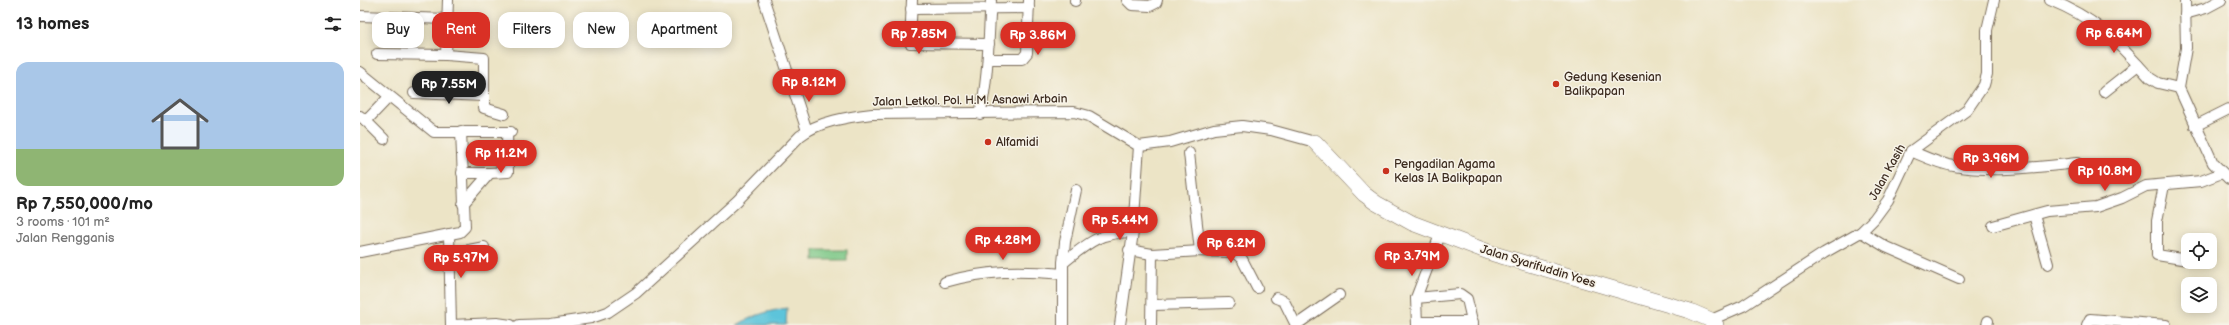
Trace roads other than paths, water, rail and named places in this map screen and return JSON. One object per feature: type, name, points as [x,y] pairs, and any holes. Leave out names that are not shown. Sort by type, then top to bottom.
[{"type":"highway","name":"Jalan Syarifuddin Yoes","points":[[1315,142],[1342,173],[1376,203],[1412,223],[1440,235],[1494,254],[1690,311],[1714,323]]},
{"type":"street","points":[[447,12],[448,0]]},
{"type":"street","points":[[764,0],[807,131]]},
{"type":"street","points":[[1128,2],[1150,6],[1156,3],[1157,0]]},
{"type":"street","name":"Jalan Kasih","points":[[1714,323],[1743,306],[1824,253],[1861,232],[1874,219],[1888,200],[1911,151],[1967,110],[1984,85],[1986,74],[1987,30],[1994,0]]},
{"type":"street","points":[[2050,0],[2093,21],[2106,31],[2158,83],[2179,88]]},
{"type":"street","points":[[2185,0],[2186,48],[2179,88],[2213,163],[2226,176]]},
{"type":"street","points":[[2185,14],[2206,8],[2221,0]]},
{"type":"street","points":[[989,44],[910,43],[911,4],[1029,4],[1027,53],[1025,56],[1022,59],[989,59]]},
{"type":"street","points":[[980,114],[986,89],[989,59],[990,4]]},
{"type":"street","points":[[360,16],[432,18]]},
{"type":"street","points":[[446,48],[446,55]]},
{"type":"street","points":[[378,54],[446,55],[484,58],[485,109],[504,114]]},
{"type":"street","points":[[2104,92],[2138,64]]},
{"type":"street","points":[[360,72],[430,130],[441,132],[509,132],[508,172],[462,173]]},
{"type":"street","points":[[414,93],[484,96]]},
{"type":"street","points":[[384,139],[363,119],[389,97]]},
{"type":"street","points":[[2195,126],[2229,109]]},
{"type":"street","name":"Jalan Letkol. Pol. H.M. Asnawi Arbain","points":[[519,325],[575,323],[608,312],[636,293],[706,231],[807,131],[849,117],[872,114],[1082,113],[1139,146]]},
{"type":"street","points":[[1120,325],[1129,250],[1134,232],[1139,146],[1170,142],[1214,129],[1242,126],[1270,130],[1315,142]]},
{"type":"street","points":[[360,252],[460,232],[465,227],[461,131]]},
{"type":"street","points":[[1911,151],[1939,163],[1955,166],[2018,169],[2077,163]]},
{"type":"street","points":[[1190,153],[1200,251]]},
{"type":"street","points":[[464,204],[490,172]]},
{"type":"street","points":[[1993,226],[2062,208],[2096,207],[2122,198],[2146,186],[2201,181],[2226,176]]},
{"type":"street","points":[[2164,185],[2157,221],[2157,255],[2181,259]]},
{"type":"street","points":[[1063,325],[1063,263],[1065,242],[1076,190]]},
{"type":"street","points":[[2034,215],[2048,264]]},
{"type":"street","points":[[1063,263],[1098,237],[1114,232],[1134,232]]},
{"type":"street","points":[[1861,232],[1886,247],[1959,278]]},
{"type":"street","points":[[449,234],[451,325],[497,323],[511,325]]},
{"type":"street","points":[[1416,298],[1460,294],[1467,299],[1473,324],[1417,323],[1416,298],[1440,235]]},
{"type":"street","points":[[449,254],[484,247]]},
{"type":"street","points":[[1129,250],[1152,254],[1200,251],[1234,252],[1242,260],[1257,288]]},
{"type":"street","points":[[1151,325],[1153,305],[1152,254]]},
{"type":"street","points":[[944,282],[963,276],[1020,270],[1063,274]]},
{"type":"street","points":[[1276,298],[1284,301],[1296,325],[1339,295]]},
{"type":"street","points":[[1153,305],[1229,303]]},
{"type":"street","points":[[2087,325],[2090,319],[2137,324],[2166,325]]},
{"type":"water","points":[[787,308],[786,325],[737,325],[761,314]]},
{"type":"place","name":"Gedung Kesenian Balikpapan","points":[[1556,84]]},
{"type":"place","name":"Alfamidi","points":[[988,142]]},
{"type":"place","name":"Pengadilan Agama Kelas IA Balikpapan","points":[[1386,171]]}]
